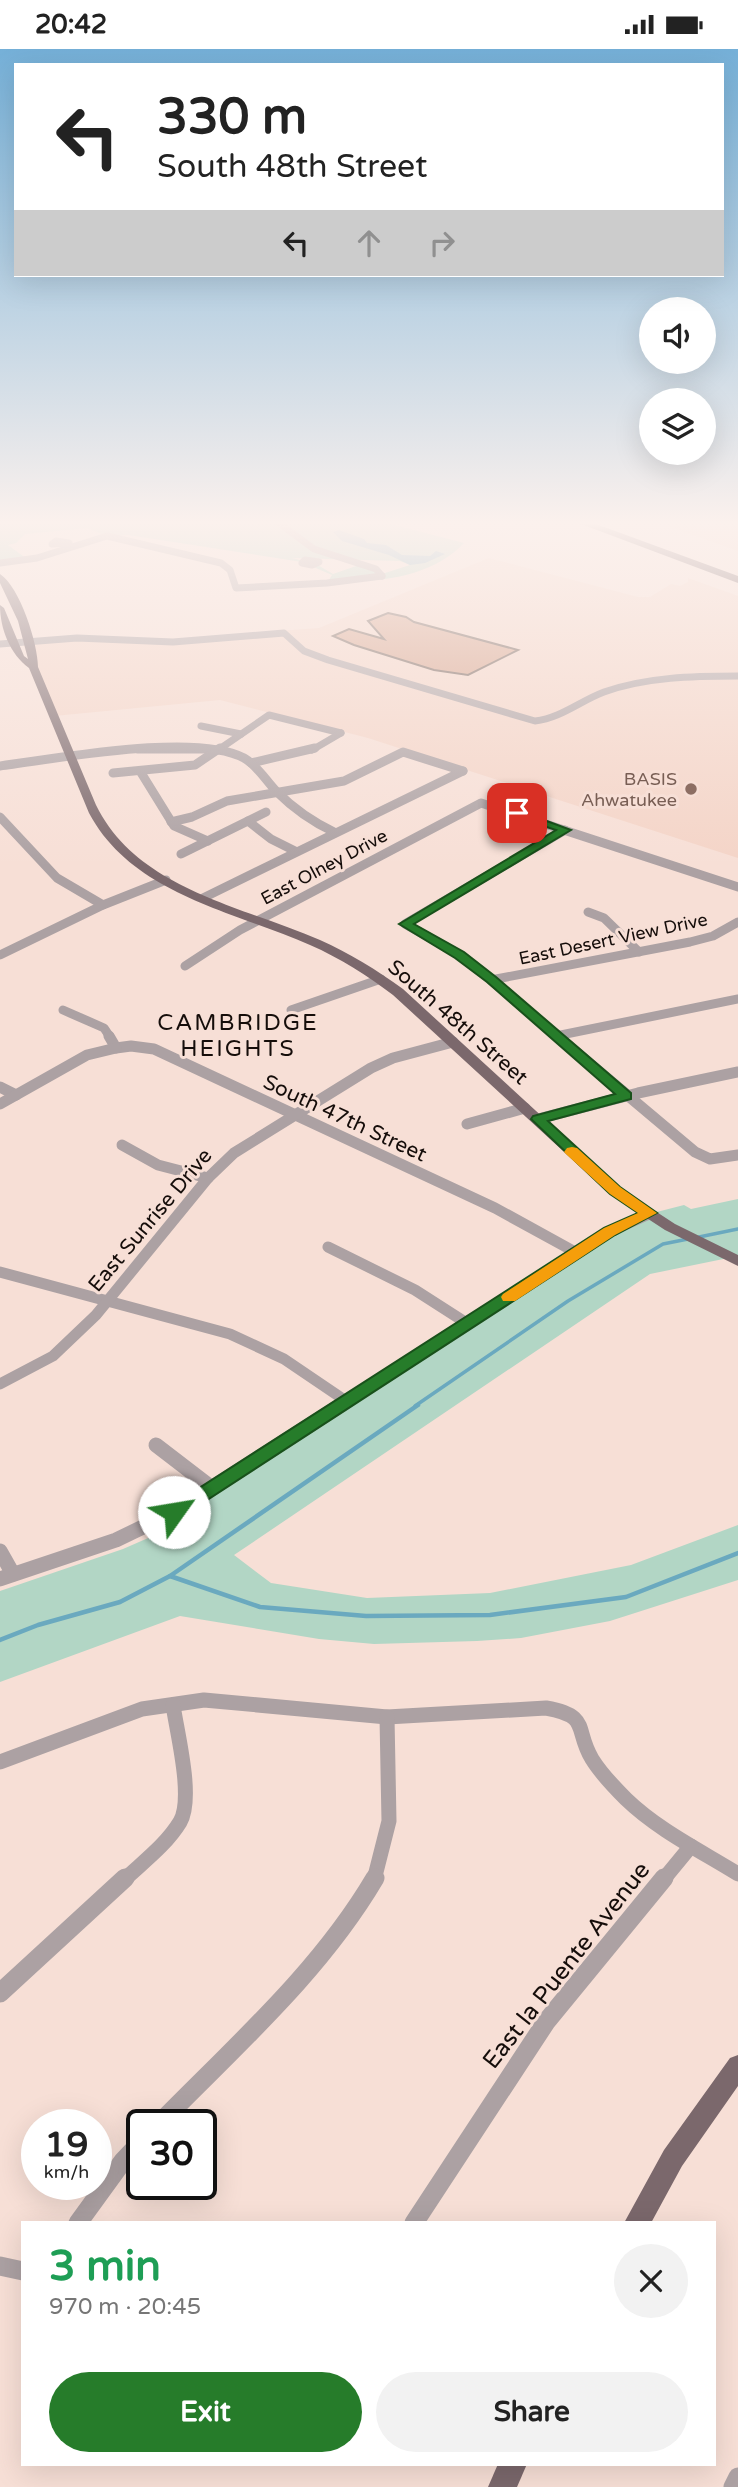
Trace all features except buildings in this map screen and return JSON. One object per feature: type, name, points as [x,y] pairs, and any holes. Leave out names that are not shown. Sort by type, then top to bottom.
[{"type":"main road","name":"South 48th Street","points":[[13,638],[20,657],[33,667],[103,827],[125,852],[166,880],[342,956],[381,979],[615,1191],[670,1227],[738,1261]]},
{"type":"main road","name":"South 48th Street","points":[[28,638],[35,656],[33,667]]},
{"type":"main road","points":[[638,2221],[673,2158],[738,2066]]},
{"type":"main road","points":[[502,2487],[512,2466]]},
{"type":"street","points":[[0,644],[91,638],[173,642],[225,638]]},
{"type":"street","points":[[289,638],[304,651],[328,660],[536,721],[551,719],[596,696],[631,685],[695,676],[738,676]]},
{"type":"street","points":[[114,773],[195,765],[269,715],[341,733],[309,751],[251,763]]},
{"type":"street","points":[[201,726],[242,734]]},
{"type":"street","points":[[0,766],[146,749],[192,747],[235,753],[251,763],[304,817],[334,832]]},
{"type":"street","points":[[171,822],[192,817],[227,801],[344,781],[403,752],[463,771]]},
{"type":"street","points":[[140,771],[171,822],[180,830],[208,841]]},
{"type":"street","points":[[203,898],[463,771]]},
{"type":"street","points":[[481,803],[738,887]]},
{"type":"street","name":"East Olney Drive","points":[[185,966],[259,920],[481,803]]},
{"type":"street","points":[[181,854],[266,812]]},
{"type":"street","points":[[0,817],[10,825],[45,868],[72,890],[103,905]]},
{"type":"street","points":[[247,821],[271,839],[296,851]]},
{"type":"street","points":[[565,830],[405,924],[460,955],[695,1152],[710,1159],[738,1155]]},
{"type":"street","points":[[3,951],[103,905],[166,880]]},
{"type":"street","points":[[588,912],[604,918],[639,952]]},
{"type":"street","name":"East Desert View Drive","points":[[491,980],[713,936],[738,922]]},
{"type":"street","points":[[291,1010],[381,979]]},
{"type":"street","points":[[556,1035],[738,999]]},
{"type":"street","points":[[63,1010],[104,1028],[116,1048]]},
{"type":"street","name":"East Sunrise Drive","points":[[0,1384],[53,1356],[96,1315],[208,1178],[234,1153],[371,1068],[393,1058],[453,1042]]},
{"type":"street","name":"South 47th Street","points":[[0,1104],[87,1055],[131,1046],[154,1049],[495,1208],[577,1253]]},
{"type":"street","points":[[538,1119],[626,1096],[738,1072]]},
{"type":"street","points":[[0,1087],[16,1095]]},
{"type":"street","points":[[467,1124],[525,1108]]},
{"type":"street","points":[[122,1145],[158,1165],[208,1178]]},
{"type":"street","points":[[0,1551],[6,1577],[116,1540],[174,1512],[609,1232],[649,1213]]},
{"type":"street","points":[[328,1247],[415,1290],[468,1324]]},
{"type":"street","points":[[0,1272],[189,1321],[256,1344],[284,1359],[346,1401]]},
{"type":"street","points":[[156,1445],[212,1489]]},
{"type":"street","points":[[0,1762],[142,1709],[204,1700],[387,1717],[546,1709],[567,1712],[582,1729],[591,1758],[610,1783],[652,1820],[738,1874]]},
{"type":"street","points":[[0,1993],[162,1845],[181,1820],[186,1802],[173,1705]]},
{"type":"street","points":[[174,2109],[321,1957],[356,1910],[376,1875],[388,1821],[387,1717]]},
{"type":"street","name":"East la Puente Avenue","points":[[415,2221],[546,2022],[691,1846]]},
{"type":"street","points":[[79,2221],[126,2159]]},
{"type":"street","points":[[0,2266],[21,2271]]},
{"type":"street","points":[[733,2487],[738,2477]]},
{"type":"shaded area","points":[[60,638],[144,641],[187,638],[738,638],[738,858],[368,738],[220,700],[54,716],[22,642]]},
{"type":"green space","points":[[738,1199],[738,1256],[650,1274],[234,1555],[271,1583],[367,1598],[490,1593],[631,1565],[738,1525],[738,1580],[610,1621],[521,1638],[477,1641],[374,1644],[319,1639],[180,1616],[0,1682],[0,1591],[123,1549],[182,1521],[212,1488],[649,1214],[684,1205],[691,1209]]},
{"type":"waterway","points":[[699,1237],[738,1229]]},
{"type":"waterway","points":[[415,1406],[568,1301],[663,1244],[688,1239]]},
{"type":"waterway","points":[[170,1576],[418,1405]]},
{"type":"waterway","points":[[170,1576],[260,1607],[366,1616],[490,1615],[626,1597],[738,1553]]},
{"type":"waterway","points":[[0,1640],[38,1625],[120,1602],[170,1576]]},
{"type":"slow traffic","points":[[509,1297],[609,1232],[649,1213],[615,1191],[572,1152]]},
{"type":"place","name":"BASIS Ahwatukee","points":[[691,789]]},
{"type":"district","name":"CAMBRIDGE HEIGHTS","points":[[238,1035]]},
{"type":"route","points":[[174,1512],[609,1232],[649,1213],[615,1191],[538,1119],[626,1096],[460,955],[405,924],[565,830],[517,813]]}]
